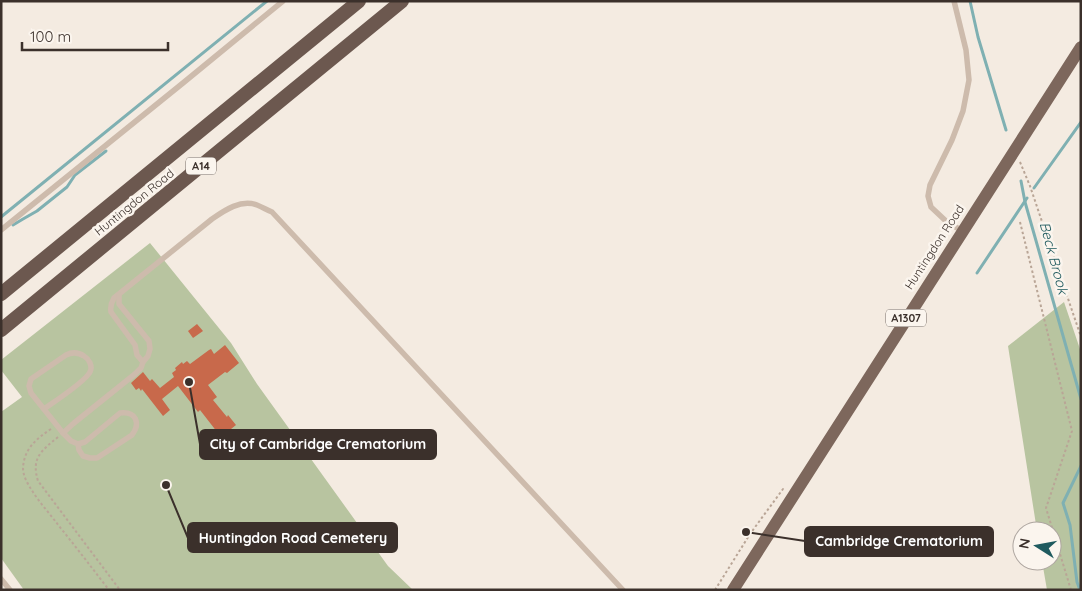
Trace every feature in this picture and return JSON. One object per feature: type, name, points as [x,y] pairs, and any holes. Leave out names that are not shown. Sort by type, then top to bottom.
[{"type":"highway","name":"Huntingdon Road","points":[[1,294],[359,1]]},
{"type":"highway","name":"Huntingdon Road","points":[[1,330],[402,1]]},
{"type":"main road","name":"Huntingdon Road","points":[[733,590],[1081,48]]},
{"type":"lane","points":[[1,230],[283,1]]},
{"type":"lane","points":[[954,1],[966,50],[969,80],[962,111],[952,140],[930,185],[928,196],[932,207],[948,223],[963,230]]},
{"type":"lane","points":[[143,362],[137,355],[135,346],[112,312],[111,308],[114,298],[224,211],[240,203],[256,204],[272,212],[623,590]]},
{"type":"lane","points":[[63,433],[135,374],[148,356],[150,349],[148,341],[119,304],[118,295]]},
{"type":"lane","points":[[44,409],[90,373],[91,363],[87,358],[80,353],[72,352],[31,379],[29,386],[31,393],[63,433],[78,444],[85,442],[120,413],[127,412],[133,414],[137,422],[136,429],[132,435],[97,458],[83,456],[78,444]]},
{"type":"lane","points":[[1,579],[10,590]]},
{"type":"path","points":[[1018,158],[1030,186],[1081,337]]},
{"type":"path","points":[[1020,222],[1072,431],[1046,508],[1071,590]]},
{"type":"path","points":[[57,425],[29,447],[24,458],[23,470],[31,490],[109,590]]},
{"type":"path","points":[[63,433],[38,456],[35,464],[38,481],[120,590]]},
{"type":"path","points":[[715,590],[750,534],[783,489],[795,491]]},
{"type":"green space","points":[[150,243],[231,343],[257,384],[388,566],[413,590],[24,590],[1,558],[1,412],[22,397],[1,370],[1,360]]},
{"type":"green space","points":[[1064,302],[1081,352],[1081,590],[1047,590],[1044,571],[1062,571],[1062,521],[1035,521],[1008,346]]},
{"type":"building","points":[[197,324],[203,331],[193,338],[188,331]]},
{"type":"building","points":[[225,345],[239,363],[208,385],[217,397],[213,400],[236,425],[221,437],[178,386],[162,399],[170,410],[163,416],[142,389],[141,391],[139,388],[136,390],[131,383],[143,372],[150,381],[152,379],[160,388],[174,377],[172,373],[182,362],[183,364],[187,361],[190,364],[209,350],[211,349],[214,354]]},
{"type":"waterway","points":[[1,217],[267,1]]},
{"type":"waterway","name":"Beck Brook","points":[[970,1],[978,37],[1006,130]]},
{"type":"waterway","points":[[1034,188],[1081,122]]},
{"type":"waterway","points":[[13,225],[37,211],[67,187],[75,175],[106,151]]},
{"type":"waterway","name":"Beck Brook","points":[[1021,181],[1025,202],[1081,399]]},
{"type":"waterway","points":[[977,273],[1027,198]]},
{"type":"waterway","name":"Beck Brook","points":[[1080,590],[1077,582],[1070,525],[1063,503],[1081,466]]},
{"type":"place","name":"City of Cambridge Crematorium","points":[[189,382]]},
{"type":"place","name":"Huntingdon Road Cemetery","points":[[166,485]]},
{"type":"place","name":"Cambridge Crematorium","points":[[746,532]]}]
